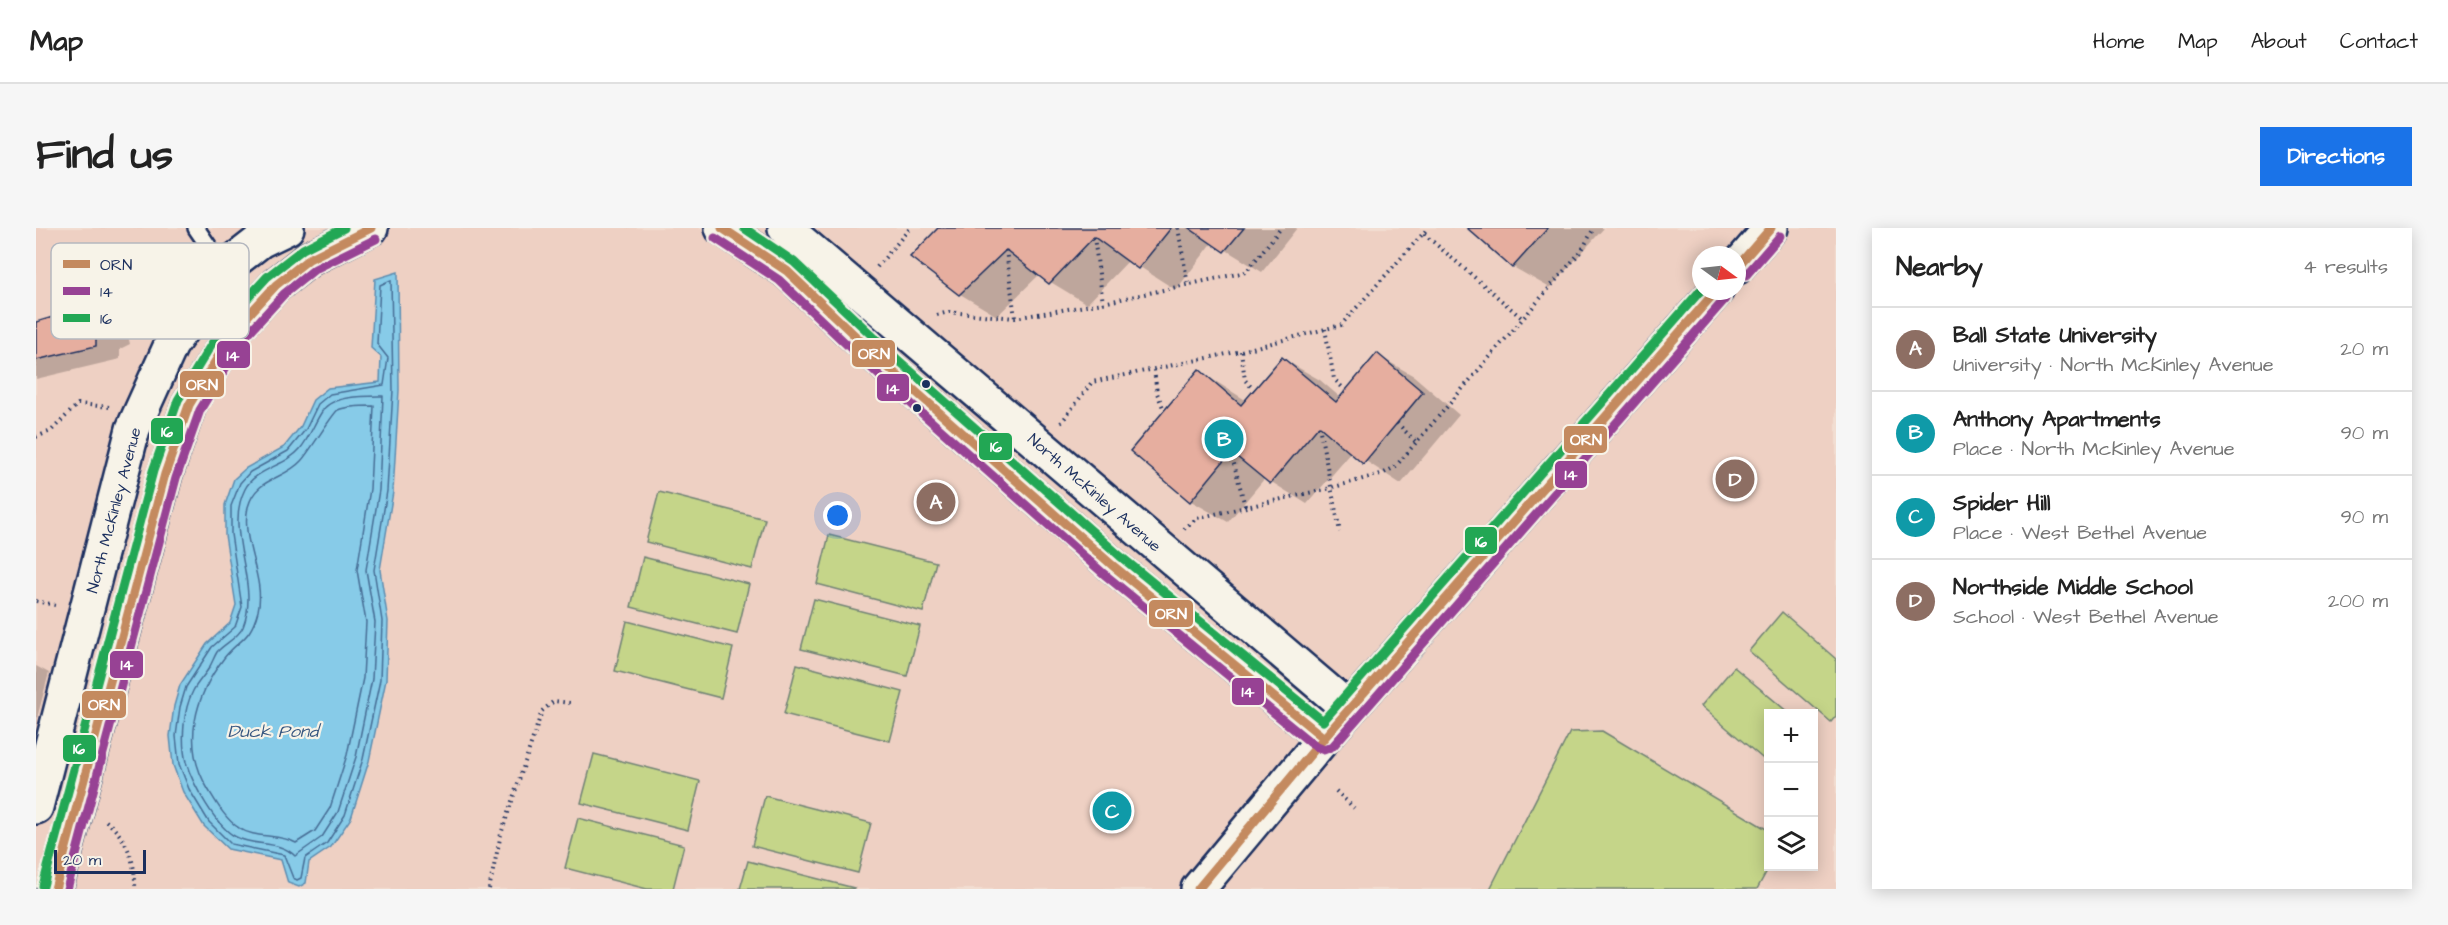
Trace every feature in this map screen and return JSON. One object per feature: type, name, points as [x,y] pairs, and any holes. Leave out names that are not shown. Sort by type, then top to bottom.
[{"type":"main road","name":"North McKinley Avenue","points":[[249,250],[260,241],[287,228]]},
{"type":"main road","points":[[249,315],[276,285],[309,259],[371,228]]},
{"type":"main road","points":[[722,228],[787,271],[889,368],[1112,566],[1324,738]]},
{"type":"main road","name":"North McKinley Avenue","points":[[785,228],[1349,709]]},
{"type":"main road","points":[[1746,257],[1771,228]]},
{"type":"main road","points":[[1198,889],[1349,709],[1708,300]]},
{"type":"main road","name":"North McKinley Avenue","points":[[36,807],[133,429],[175,339]]},
{"type":"main road","points":[[55,889],[165,474],[189,405],[229,339]]},
{"type":"lane","points":[[196,228],[206,243]]},
{"type":"path","points":[[875,270],[910,228]]},
{"type":"path","points":[[1178,228],[1188,285]]},
{"type":"path","points":[[935,315],[949,312],[1015,318],[1103,303],[1246,272],[1281,228]]},
{"type":"path","points":[[1057,428],[1092,382],[1241,351],[1341,325],[1428,228]]},
{"type":"path","points":[[1182,531],[1197,518],[1331,488],[1384,473],[1395,467],[1415,441],[1582,250],[1594,228]]},
{"type":"path","points":[[1424,234],[1523,319]]},
{"type":"path","points":[[1094,237],[1103,303]]},
{"type":"path","points":[[1006,250],[1015,318]]},
{"type":"path","points":[[1325,329],[1334,380],[1345,390]]},
{"type":"path","points":[[1241,351],[1245,380],[1254,390]]},
{"type":"path","points":[[1154,370],[1157,393],[1164,410]]},
{"type":"path","points":[[36,437],[51,431],[78,404],[110,407]]},
{"type":"path","points":[[1397,423],[1415,441]]},
{"type":"path","points":[[1319,426],[1340,532]]},
{"type":"path","points":[[1232,452],[1245,506]]},
{"type":"path","points":[[36,601],[58,606]]},
{"type":"path","points":[[489,889],[501,834],[542,711],[554,701],[571,703]]},
{"type":"path","points":[[1336,791],[1354,808]]},
{"type":"path","points":[[104,819],[127,844],[135,874],[135,889]]},
{"type":"shaded area","points":[[36,228],[1836,228],[1836,889],[36,889]]},
{"type":"green space","points":[[659,492],[765,519],[752,569],[646,542]]},
{"type":"green space","points":[[829,535],[936,562],[923,612],[817,584]]},
{"type":"green space","points":[[643,557],[749,584],[737,634],[631,607]]},
{"type":"green space","points":[[814,599],[920,626],[907,676],[801,649]]},
{"type":"green space","points":[[1782,612],[1836,659],[1836,716],[1831,722],[1749,651]]},
{"type":"green space","points":[[627,621],[733,648],[721,698],[615,671]]},
{"type":"green space","points":[[797,664],[903,692],[890,741],[784,714]]},
{"type":"green space","points":[[1734,667],[1784,709],[1764,709],[1764,760],[1701,706]]},
{"type":"green space","points":[[1602,731],[1764,828],[1764,871],[1767,871],[1757,889],[1490,889],[1570,732]]},
{"type":"green space","points":[[594,754],[700,781],[688,830],[581,803]]},
{"type":"green space","points":[[765,796],[871,823],[858,873],[752,846]]},
{"type":"green space","points":[[578,818],[684,845],[673,889],[647,889],[565,868]]},
{"type":"green space","points":[[748,861],[854,888],[740,889]]},
{"type":"water","name":"Duck Pond","points":[[398,272],[399,390],[393,492],[380,570],[388,621],[386,680],[369,761],[351,818],[331,847],[309,862],[306,883],[299,887],[288,883],[281,860],[228,849],[204,826],[183,792],[173,765],[170,736],[174,706],[180,685],[207,644],[230,623],[236,605],[225,535],[225,505],[234,479],[246,468],[284,447],[301,426],[313,400],[328,388],[380,382],[381,357],[371,348],[375,279]]},
{"type":"building","points":[[938,228],[1171,228],[1138,269],[1094,237],[1049,284],[1006,250],[959,295],[910,257]]},
{"type":"building","points":[[1189,228],[1244,228],[1224,252]]},
{"type":"building","points":[[1467,228],[1548,228],[1512,268]]},
{"type":"building","points":[[51,318],[51,339],[96,339],[96,346],[36,360],[36,322]]},
{"type":"building","points":[[1377,353],[1423,392],[1363,464],[1319,426],[1270,484],[1231,452],[1190,502],[1130,451],[1199,369],[1241,405],[1282,357],[1336,402]]},
{"type":"transit line","name":"16","points":[[249,297],[267,277],[303,249],[344,228]]},
{"type":"transit line","name":"ORN","points":[[249,315],[276,285],[309,259],[371,228]]},
{"type":"transit line","name":"ORN","points":[[722,228],[787,271],[889,368],[1112,565],[1324,738]]},
{"type":"transit line","name":"16","points":[[744,228],[794,262],[897,359],[1120,556],[1323,721],[1692,300]]},
{"type":"transit line","name":"ORN","points":[[1746,257],[1771,228]]},
{"type":"transit line","name":"14","points":[[1746,275],[1780,236]]},
{"type":"transit line","name":"14","points":[[715,238],[779,280],[881,377],[1104,574],[1316,747],[1324,750],[1333,746],[1724,300]]},
{"type":"transit line","name":"14","points":[[249,332],[284,294],[315,269],[376,239]]},
{"type":"transit line","name":"ORN","points":[[1198,889],[1324,738],[1708,300]]},
{"type":"transit line","name":"16","points":[[43,886],[153,471],[178,400],[215,339]]},
{"type":"transit line","name":"ORN","points":[[55,889],[165,474],[189,405],[229,339]]},
{"type":"transit line","name":"14","points":[[67,889],[176,478],[200,410],[243,339]]},
{"type":"place","name":"Anthony Apartments","points":[[1224,439]]},
{"type":"place","name":"Northside Middle School","points":[[1735,479]]},
{"type":"place","name":"Ball State University","points":[[936,502]]},
{"type":"place","name":"Spider Hill","points":[[1112,811]]}]
